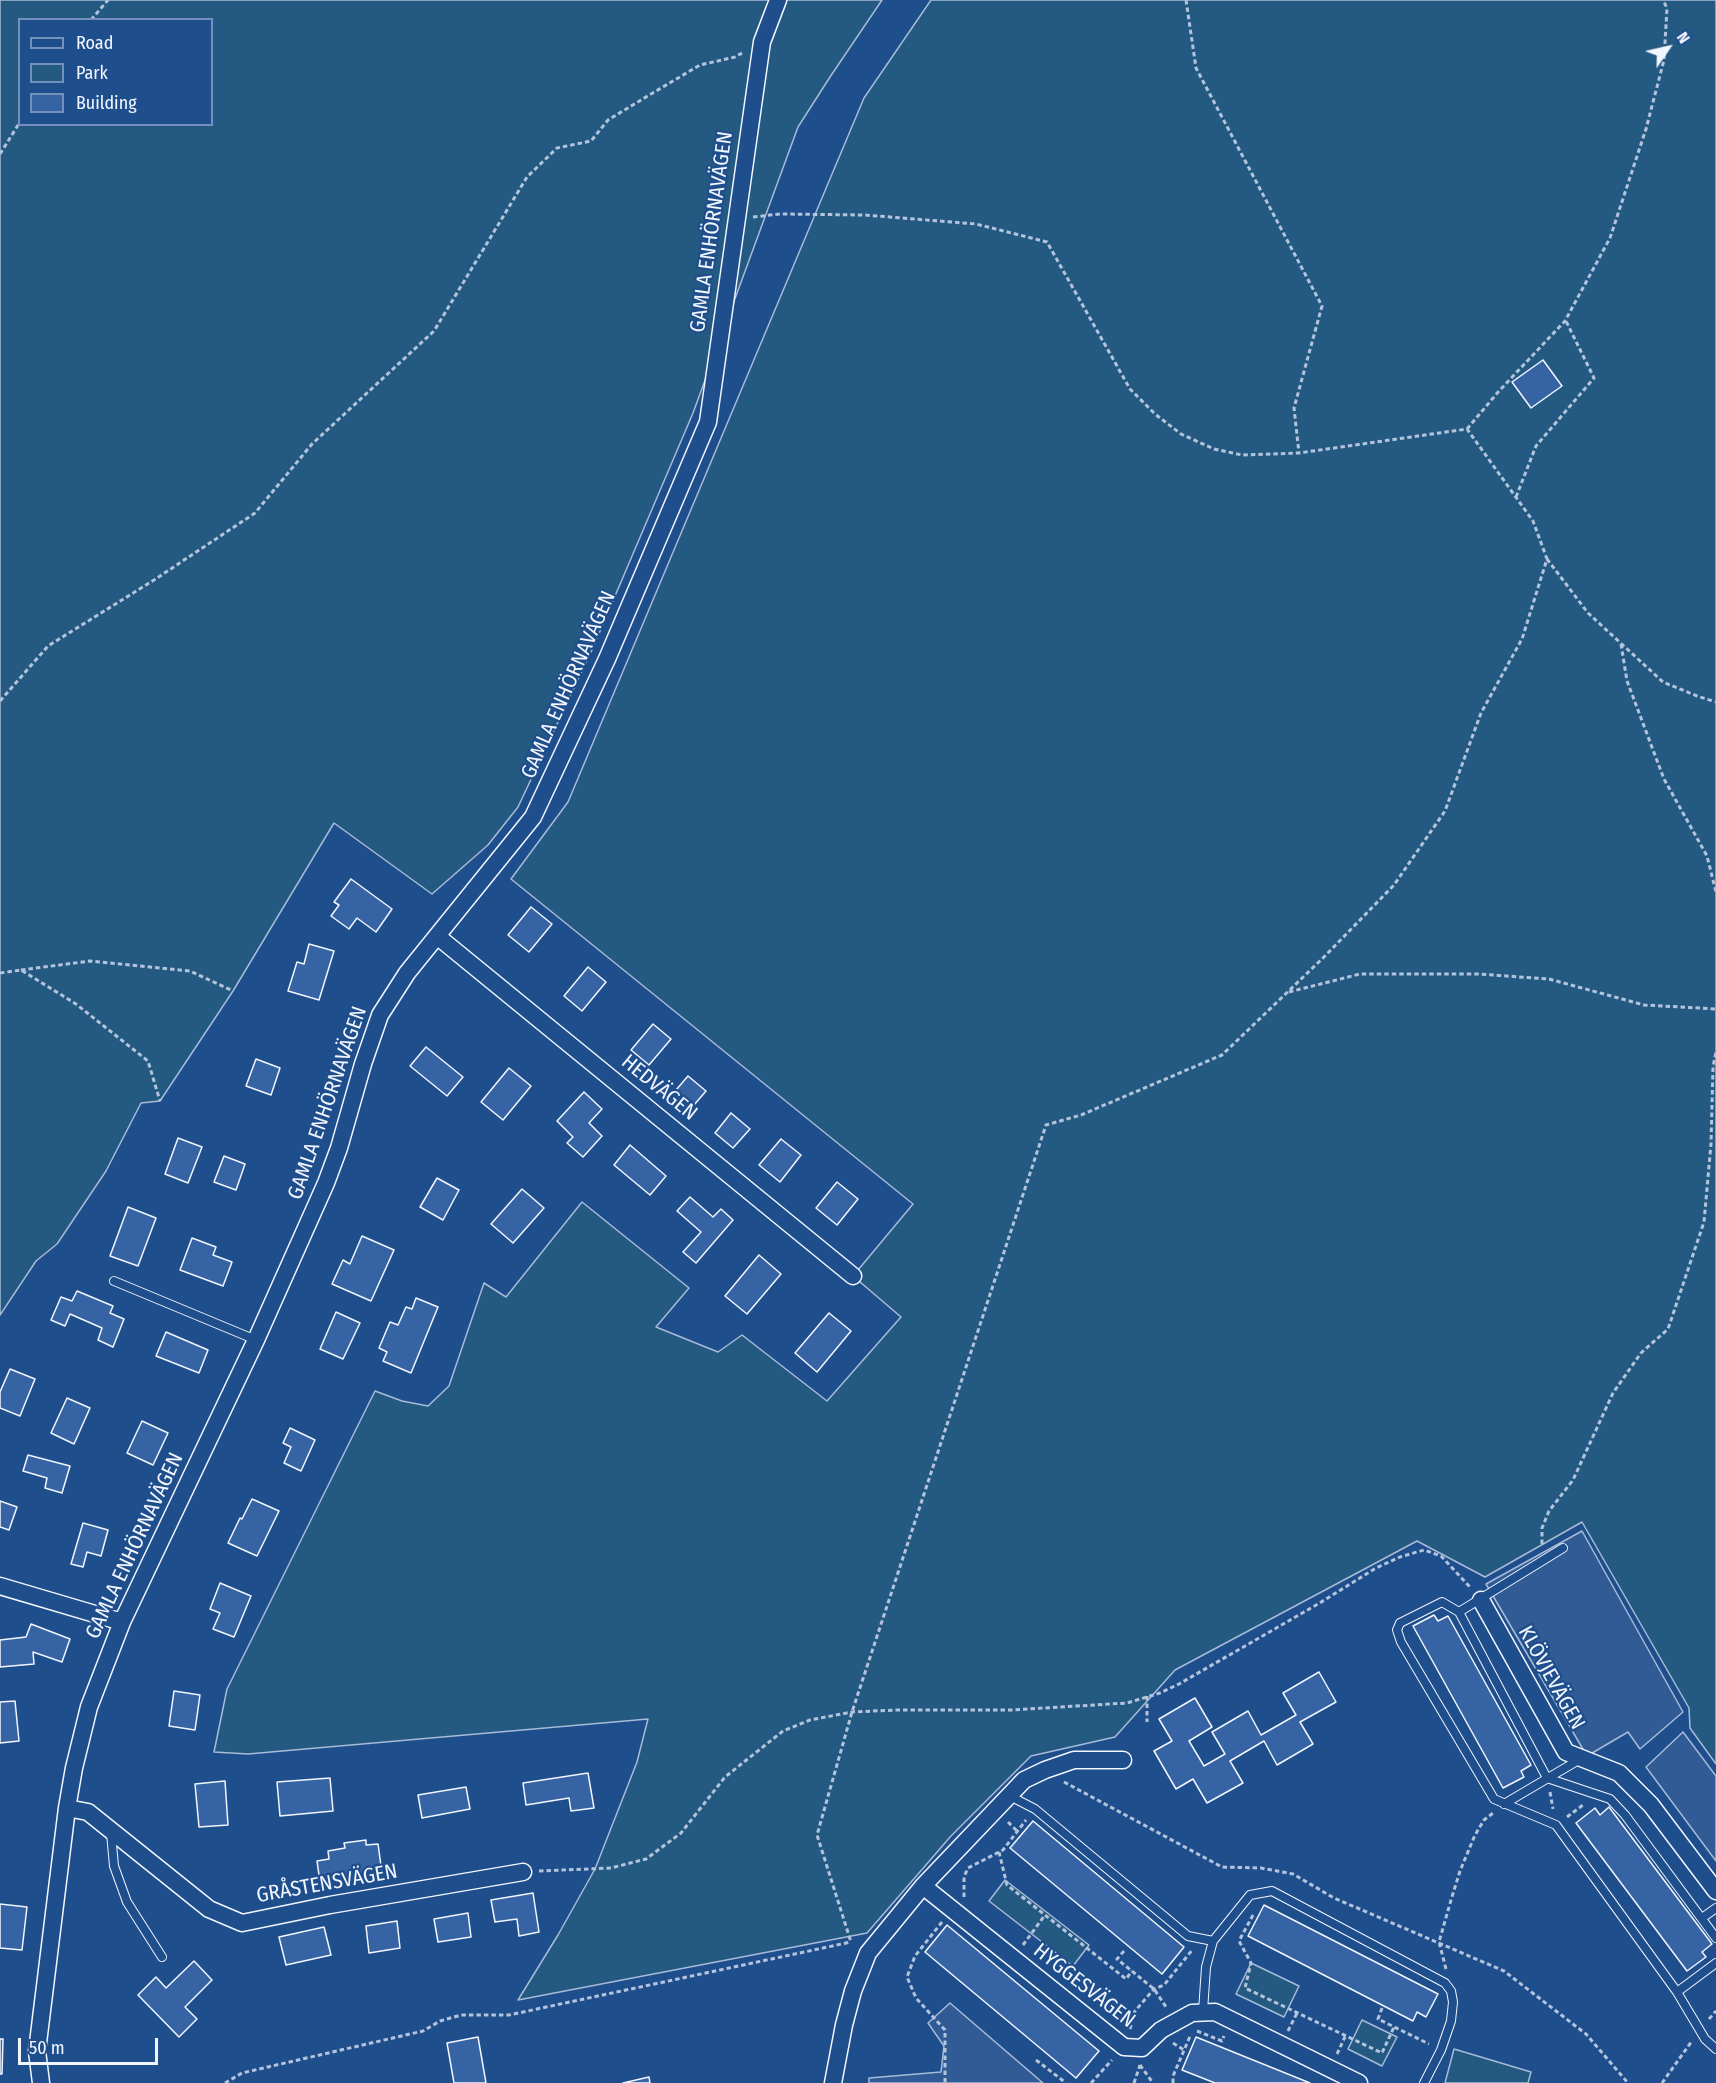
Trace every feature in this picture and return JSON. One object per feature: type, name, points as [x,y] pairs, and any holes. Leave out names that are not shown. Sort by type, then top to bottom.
[{"type":"street","name":"GAMLA ENHÖRNAVÄGEN","points":[[41,2083],[37,2051],[67,1808],[89,1707],[122,1622],[256,1340],[326,1183],[380,1015],[406,973],[533,817],[607,659],[708,422],[762,42],[778,0]]},
{"type":"street","name":"HEDVÄGEN","points":[[437,936],[852,1276]]},
{"type":"street","points":[[0,1586],[122,1622]]},
{"type":"street","name":"KLÖVJEVÄGEN","points":[[1478,1596],[1566,1752],[1619,1773],[1650,1805],[1716,1892]]},
{"type":"street","points":[[832,2083],[853,1991],[868,1953],[922,1886],[1024,1780],[1074,1760],[1123,1760]]},
{"type":"street","name":"GRÅSTENSVÄGEN","points":[[67,1808],[88,1812],[209,1909],[242,1923],[330,1905],[523,1872]]},
{"type":"street","name":"HYGGESVÄGEN","points":[[922,1886],[1124,2047],[1142,2048],[1161,2030],[1188,2016]]},
{"type":"street","points":[[1188,2016],[1215,2012],[1359,2083]]},
{"type":"lane","points":[[114,1281],[256,1340]]},
{"type":"lane","points":[[1460,1612],[1478,1596],[1563,1548]]},
{"type":"lane","points":[[1716,1938],[1625,1815],[1610,1799],[1547,1778],[1460,1612],[1442,1602],[1400,1623],[1397,1630],[1401,1642],[1494,1799],[1556,1825],[1677,1992],[1705,2039],[1716,2049]]},
{"type":"lane","points":[[1504,1804],[1582,1758]]},
{"type":"lane","points":[[1008,1795],[1035,1809],[1188,1936],[1214,1941]]},
{"type":"lane","points":[[111,1830],[114,1866],[128,1902],[162,1957]]},
{"type":"lane","points":[[1188,2016],[1214,1941],[1250,1896],[1272,1891],[1445,1983],[1451,1991],[1453,2002],[1451,2020],[1441,2050],[1424,2083]]},
{"type":"lane","points":[[1702,1918],[1716,1908]]},
{"type":"lane","points":[[1677,1992],[1716,1963]]},
{"type":"path","points":[[93,18],[108,0]]},
{"type":"path","points":[[1186,0],[1196,68],[1322,306],[1294,408],[1299,453]]},
{"type":"path","points":[[737,218],[780,214],[865,215],[976,224],[1047,242],[1130,389],[1155,414],[1181,434],[1214,449],[1242,455],[1299,453],[1467,429],[1498,391],[1565,321],[1610,238],[1646,129],[1664,60],[1667,8],[1663,0]]},
{"type":"path","points":[[0,701],[48,646],[255,513],[312,444],[434,331],[527,177],[557,148],[591,141],[608,120],[700,65],[735,57],[762,42]]},
{"type":"path","points":[[0,154],[18,125]]},
{"type":"path","points":[[1516,497],[1536,446],[1594,378],[1565,321]]},
{"type":"path","points":[[1467,429],[1533,521],[1547,559],[1588,613],[1663,682],[1716,702]]},
{"type":"path","points":[[851,1942],[817,1835],[852,1712],[1046,1125],[1081,1114],[1222,1055],[1394,885],[1445,811],[1481,713],[1522,639],[1547,559]]},
{"type":"path","points":[[1621,644],[1627,681],[1655,758],[1664,779],[1707,856],[1716,892]]},
{"type":"path","points":[[0,973],[90,961],[190,971],[233,991]]},
{"type":"path","points":[[21,970],[76,1004],[148,1061],[160,1101]]},
{"type":"path","points":[[1287,992],[1360,974],[1478,974],[1549,979],[1644,1005],[1716,1009]]},
{"type":"path","points":[[1542,1561],[1542,1528],[1549,1511],[1573,1480],[1612,1393],[1641,1353],[1668,1329],[1685,1280],[1704,1222],[1716,1052]]},
{"type":"path","points":[[523,1872],[611,1868],[646,1859],[681,1833],[725,1777],[783,1731],[810,1720],[852,1712],[1011,1710],[1126,1703],[1160,1693],[1206,1669],[1376,1568],[1400,1557],[1424,1550],[1441,1556],[1478,1596]]},
{"type":"path","points":[[1147,1696],[1147,1722]]},
{"type":"path","points":[[1045,1770],[1072,1788],[1222,1867],[1261,1868],[1293,1874],[1334,1898],[1504,1971],[1586,2034],[1628,2083]]},
{"type":"path","points":[[1547,1778],[1556,1825],[1597,1795]]},
{"type":"path","points":[[1445,1983],[1446,1967],[1439,1942],[1460,1871],[1484,1820],[1504,1804]]},
{"type":"path","points":[[999,1852],[1007,1885],[1126,1978],[1132,1971]]},
{"type":"path","points":[[1265,1892],[1239,1941],[1251,1963],[1245,1988],[1382,2053],[1394,2027]]},
{"type":"path","points":[[1012,1958],[1045,1915]]},
{"type":"path","points":[[1091,2083],[1124,2047],[1135,2011],[1154,1989],[1164,1985],[1188,1957],[1199,1938]]},
{"type":"path","points":[[225,2083],[242,2073],[423,2031],[440,2021],[461,2015],[509,2015],[851,1942],[877,1941]]},
{"type":"path","points":[[1124,1951],[1118,1959],[1188,2016],[1192,2030],[1173,2076],[1173,2083]]},
{"type":"path","points":[[1382,2008],[1378,2019],[1441,2050]]},
{"type":"path","points":[[1662,2083],[1716,2011]]},
{"type":"path","points":[[945,2030],[945,2083]]},
{"type":"path","points":[[1036,2060],[1066,2083]]},
{"type":"path","points":[[1140,2064],[1153,2083]]},
{"type":"green space","points":[[0,0],[882,0],[798,127],[693,413],[592,650],[518,807],[488,845],[432,894],[334,823],[233,991],[160,1101],[141,1103],[106,1171],[57,1244],[36,1261],[0,1315]]},
{"type":"green space","points":[[931,0],[1716,0],[1716,1764],[1690,1728],[1689,1708],[1582,1522],[1485,1577],[1417,1541],[1175,1670],[1115,1737],[1031,1756],[951,1836],[867,1933],[518,2000],[595,1869],[637,1762],[648,1719],[248,1754],[214,1752],[227,1689],[375,1391],[402,1401],[428,1406],[449,1386],[484,1283],[506,1297],[582,1202],[689,1288],[656,1327],[718,1352],[742,1335],[827,1401],[901,1317],[853,1276],[913,1204],[511,879],[568,802],[864,98]]},
{"type":"green space","points":[[1005,1880],[1089,1945],[1073,1966],[989,1901]]},
{"type":"green space","points":[[1251,1963],[1299,1986],[1284,2017],[1236,1994]]},
{"type":"green space","points":[[1362,2020],[1397,2037],[1382,2066],[1348,2049]]},
{"type":"green space","points":[[1454,2049],[1531,2072],[1528,2083],[1445,2083]]},
{"type":"shaded area","points":[[1582,1531],[1683,1712],[1640,1749],[1628,1732],[1587,1756],[1486,1584]]},
{"type":"shaded area","points":[[1683,1732],[1716,1776],[1716,1861],[1646,1767]]},
{"type":"shaded area","points":[[950,2003],[1043,2083],[869,2083],[869,2078],[941,2072],[944,2046],[928,2023]]},
{"type":"building","points":[[1543,360],[1562,386],[1531,408],[1512,382]]},
{"type":"building","points":[[351,879],[392,909],[376,932],[357,918],[349,929],[331,916],[339,905],[334,902]]},
{"type":"building","points":[[531,907],[552,924],[529,952],[508,935]]},
{"type":"building","points":[[309,944],[334,951],[319,1000],[288,991],[297,962],[304,964]]},
{"type":"building","points":[[588,967],[606,982],[582,1011],[564,996]]},
{"type":"building","points":[[653,1024],[671,1039],[649,1065],[631,1050]]},
{"type":"building","points":[[426,1047],[463,1077],[447,1096],[410,1066]]},
{"type":"building","points":[[256,1059],[280,1068],[271,1095],[246,1086]]},
{"type":"building","points":[[509,1068],[531,1086],[503,1120],[481,1102]]},
{"type":"building","points":[[688,1076],[706,1091],[688,1112],[670,1097]]},
{"type":"building","points":[[584,1092],[602,1109],[589,1123],[602,1136],[583,1157],[567,1143],[573,1137],[557,1121]]},
{"type":"building","points":[[731,1113],[750,1129],[733,1148],[715,1133]]},
{"type":"building","points":[[178,1138],[202,1147],[188,1183],[165,1174]]},
{"type":"building","points":[[781,1139],[801,1155],[780,1182],[759,1165]]},
{"type":"building","points":[[630,1145],[666,1176],[650,1195],[614,1165]]},
{"type":"building","points":[[224,1156],[245,1164],[236,1190],[214,1182]]},
{"type":"building","points":[[437,1178],[459,1190],[443,1220],[420,1207]]},
{"type":"building","points":[[837,1182],[858,1199],[837,1225],[816,1208]]},
{"type":"building","points":[[522,1189],[544,1208],[513,1243],[491,1224]]},
{"type":"building","points":[[690,1197],[713,1217],[721,1209],[733,1220],[696,1263],[683,1252],[701,1232],[677,1211]]},
{"type":"building","points":[[128,1207],[156,1218],[138,1266],[110,1256]]},
{"type":"building","points":[[362,1236],[394,1250],[371,1301],[332,1284],[343,1260],[350,1264]]},
{"type":"building","points":[[192,1238],[216,1247],[213,1255],[232,1262],[223,1286],[180,1270]]},
{"type":"building","points":[[759,1255],[781,1274],[747,1314],[725,1296]]},
{"type":"building","points":[[77,1291],[113,1306],[110,1313],[124,1319],[113,1347],[98,1340],[102,1328],[70,1314],[65,1326],[51,1320],[61,1297],[72,1301]]},
{"type":"building","points":[[416,1298],[438,1307],[411,1373],[383,1361],[387,1352],[379,1348],[390,1322],[398,1325],[406,1307],[412,1309]]},
{"type":"building","points":[[336,1312],[360,1323],[343,1359],[320,1349]]},
{"type":"building","points":[[829,1313],[851,1331],[817,1372],[795,1353]]},
{"type":"building","points":[[166,1332],[208,1350],[199,1373],[156,1356]]},
{"type":"building","points":[[10,1369],[35,1379],[20,1416],[0,1408],[0,1392]]},
{"type":"building","points":[[67,1398],[90,1408],[74,1444],[51,1433]]},
{"type":"building","points":[[142,1421],[168,1433],[153,1465],[127,1453]]},
{"type":"building","points":[[290,1428],[315,1440],[301,1471],[284,1463],[291,1447],[283,1443]]},
{"type":"building","points":[[28,1455],[70,1466],[62,1493],[45,1488],[47,1478],[23,1471]]},
{"type":"building","points":[[252,1499],[279,1511],[257,1556],[228,1543]]},
{"type":"building","points":[[0,1501],[17,1507],[9,1530],[0,1527]]},
{"type":"building","points":[[83,1523],[108,1530],[101,1556],[87,1552],[83,1567],[71,1564]]},
{"type":"building","points":[[220,1583],[251,1596],[234,1637],[213,1629],[220,1613],[210,1609]]},
{"type":"building","points":[[1434,1615],[1438,1621],[1448,1616],[1531,1765],[1521,1771],[1524,1777],[1503,1788],[1413,1626]]},
{"type":"building","points":[[31,1624],[70,1639],[62,1662],[33,1652],[34,1664],[0,1667],[0,1640],[26,1637]]},
{"type":"building","points":[[1319,1672],[1336,1702],[1300,1722],[1313,1744],[1277,1765],[1264,1741],[1230,1761],[1243,1783],[1207,1803],[1193,1779],[1176,1789],[1154,1751],[1172,1741],[1159,1719],[1195,1698],[1212,1727],[1189,1741],[1204,1766],[1225,1754],[1212,1732],[1248,1711],[1261,1735],[1296,1715],[1283,1693]]},
{"type":"building","points":[[174,1691],[200,1695],[195,1730],[169,1726]]},
{"type":"building","points":[[15,1701],[19,1741],[0,1743],[0,1702]]},
{"type":"building","points":[[588,1773],[594,1808],[571,1811],[569,1798],[526,1805],[523,1783]]},
{"type":"building","points":[[330,1778],[333,1811],[280,1816],[277,1782]]},
{"type":"building","points":[[225,1781],[228,1825],[199,1827],[195,1784]]},
{"type":"building","points":[[466,1787],[470,1809],[422,1818],[418,1795]]},
{"type":"building","points":[[1609,1807],[1712,1944],[1702,1952],[1706,1957],[1687,1971],[1576,1823],[1595,1808],[1600,1815]]},
{"type":"building","points":[[1033,1821],[1184,1947],[1162,1974],[1010,1848]]},
{"type":"building","points":[[366,1840],[366,1845],[378,1844],[382,1873],[320,1882],[317,1861],[329,1859],[328,1851],[345,1848],[344,1843]]},
{"type":"building","points":[[533,1893],[539,1932],[519,1936],[517,1919],[495,1922],[491,1900]]},
{"type":"building","points":[[0,1904],[27,1907],[22,1950],[0,1948]]},
{"type":"building","points":[[1264,1905],[1438,1994],[1426,2017],[1417,2012],[1413,2021],[1248,1936]]},
{"type":"building","points":[[468,1913],[471,1937],[438,1942],[434,1919]]},
{"type":"building","points":[[397,1921],[400,1948],[369,1953],[366,1926]]},
{"type":"building","points":[[947,1925],[1099,2051],[1076,2078],[925,1952]]},
{"type":"building","points":[[324,1927],[331,1955],[286,1965],[279,1937]]},
{"type":"building","points":[[194,1961],[212,1980],[185,2007],[197,2019],[179,2037],[138,1995],[156,1977],[166,1988]]},
{"type":"building","points":[[478,2037],[486,2083],[454,2083],[447,2043]]},
{"type":"building","points":[[1196,2037],[1310,2083],[1215,2083],[1182,2070]]},
{"type":"building","points":[[0,2039],[3,2039],[2,2074],[0,2074]]},
{"type":"building","points":[[649,2077],[650,2083],[623,2083]]}]
